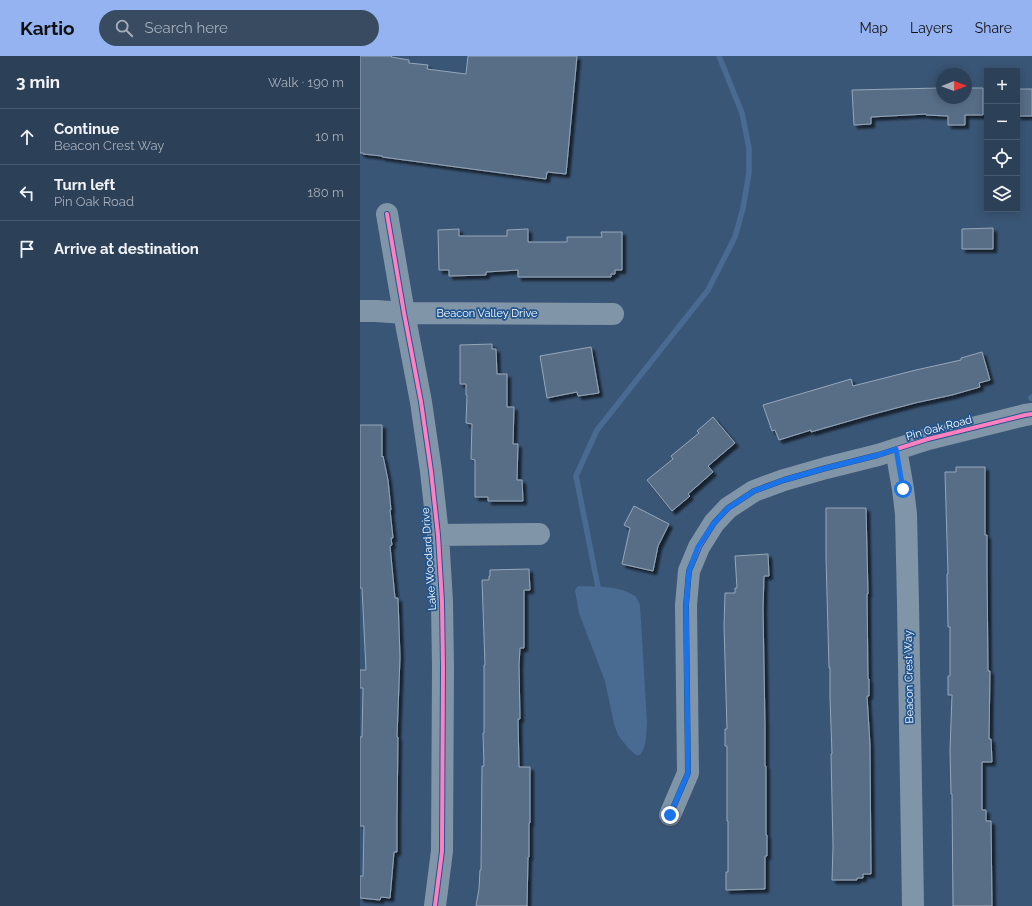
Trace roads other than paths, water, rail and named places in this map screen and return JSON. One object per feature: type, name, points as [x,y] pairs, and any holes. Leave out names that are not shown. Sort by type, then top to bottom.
[{"type":"street","name":"Lake Woodard Drive","points":[[387,214],[421,402],[438,535],[442,602],[443,676],[442,843],[435,906]]},
{"type":"street","name":"Beacon Valley Drive","points":[[360,311],[404,313],[613,314]]},
{"type":"street","name":"Pin Oak Road","points":[[670,815],[688,773],[686,605],[689,571],[698,547],[714,523],[728,508],[754,491],[784,480],[878,455],[928,439],[1032,414]]},
{"type":"street","name":"Beacon Crest Way","points":[[896,449],[906,514],[913,906]]},
{"type":"street","points":[[438,535],[539,534]]},
{"type":"water","points":[[578,586],[606,587],[627,592],[637,599],[640,605],[647,723],[645,744],[640,755],[636,755],[628,748],[618,735],[614,724],[605,681],[579,613],[575,590]]},
{"type":"waterway","points":[[598,587],[576,476],[597,430],[708,290],[735,237],[743,208],[749,173],[749,148],[742,113],[719,56]]}]
